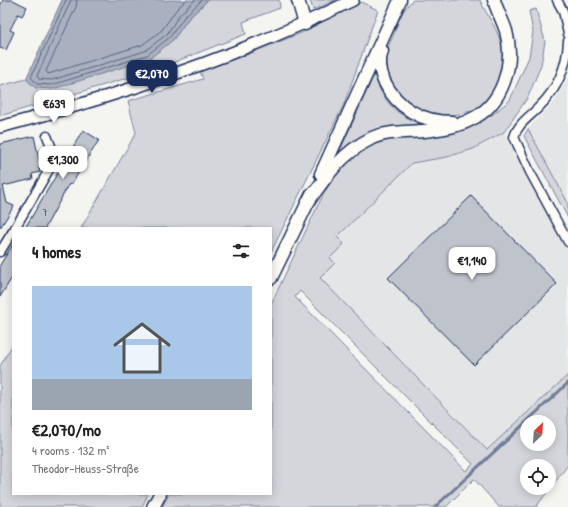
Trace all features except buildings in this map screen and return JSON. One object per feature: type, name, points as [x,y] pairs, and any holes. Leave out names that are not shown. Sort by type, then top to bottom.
[{"type":"main road","points":[[298,0],[305,24]]},
{"type":"main road","points":[[272,276],[308,202],[400,0]]},
{"type":"main road","points":[[308,202],[332,168],[352,150],[374,138],[399,132],[451,127],[471,120],[495,100],[506,78],[509,57],[506,32],[494,0]]},
{"type":"main road","points":[[391,21],[379,58],[381,74],[389,90],[400,104],[412,113],[432,120],[451,122],[471,120]]},
{"type":"main road","points":[[153,507],[159,495]]},
{"type":"street","points":[[0,127],[103,99],[195,68],[305,24],[353,0]]},
{"type":"street","points":[[557,0],[563,10],[568,34]]},
{"type":"street","points":[[568,41],[567,57],[562,74],[554,91],[523,122],[514,137],[530,172],[568,242]]},
{"type":"street","points":[[15,227],[50,168],[53,150],[47,136]]},
{"type":"street","points":[[0,252],[12,232]]},
{"type":"shaded area","points":[[208,0],[279,0],[280,8],[243,22],[246,34],[154,70],[0,116],[0,86],[26,79],[36,88],[173,40],[188,19]]},
{"type":"shaded area","points":[[310,0],[336,0],[313,10]]},
{"type":"shaded area","points":[[413,0],[480,0],[498,34],[503,50],[503,58],[499,77],[489,97],[474,109],[456,115],[436,114],[416,107],[400,96],[388,79],[384,59],[385,53],[401,16]]},
{"type":"shaded area","points":[[361,2],[378,10],[344,104],[272,250],[272,227],[82,227],[136,133],[128,101],[203,79],[200,71],[246,55],[301,33]]},
{"type":"shaded area","points":[[536,9],[545,41],[541,65],[528,97],[504,132],[473,149],[447,157],[412,163],[337,237],[344,244],[330,258],[335,263],[320,278],[487,450],[520,419],[520,451],[556,451],[556,415],[525,415],[568,375],[568,465],[556,481],[556,459],[520,459],[520,495],[545,495],[536,507],[499,507],[474,479],[446,507],[162,507],[168,495],[272,495],[272,302],[320,201],[336,172],[358,151],[377,141],[466,127],[492,115],[510,100],[529,57],[533,32],[529,11]],"holes":[[[300,291],[473,464],[466,471],[295,297]]]},
{"type":"shaded area","points":[[375,73],[381,92],[392,107],[407,118],[426,126],[339,153]]},
{"type":"shaded area","points":[[568,78],[568,203],[528,129],[554,102]]},
{"type":"shaded area","points":[[528,129],[568,203],[568,218],[524,136]]},
{"type":"shaded area","points":[[504,132],[568,251],[568,375],[525,415],[520,415],[520,420],[488,450],[320,278],[335,264],[330,258],[344,244],[336,237],[413,163],[447,157],[473,149]]},
{"type":"shaded area","points":[[12,346],[12,495],[148,495],[142,507],[0,507],[0,366]]},
{"type":"water","points":[[62,0],[208,0],[188,19],[173,40],[149,59],[53,89],[36,88],[26,79]]},
{"type":"waterway","points":[[435,507],[568,383]]}]
